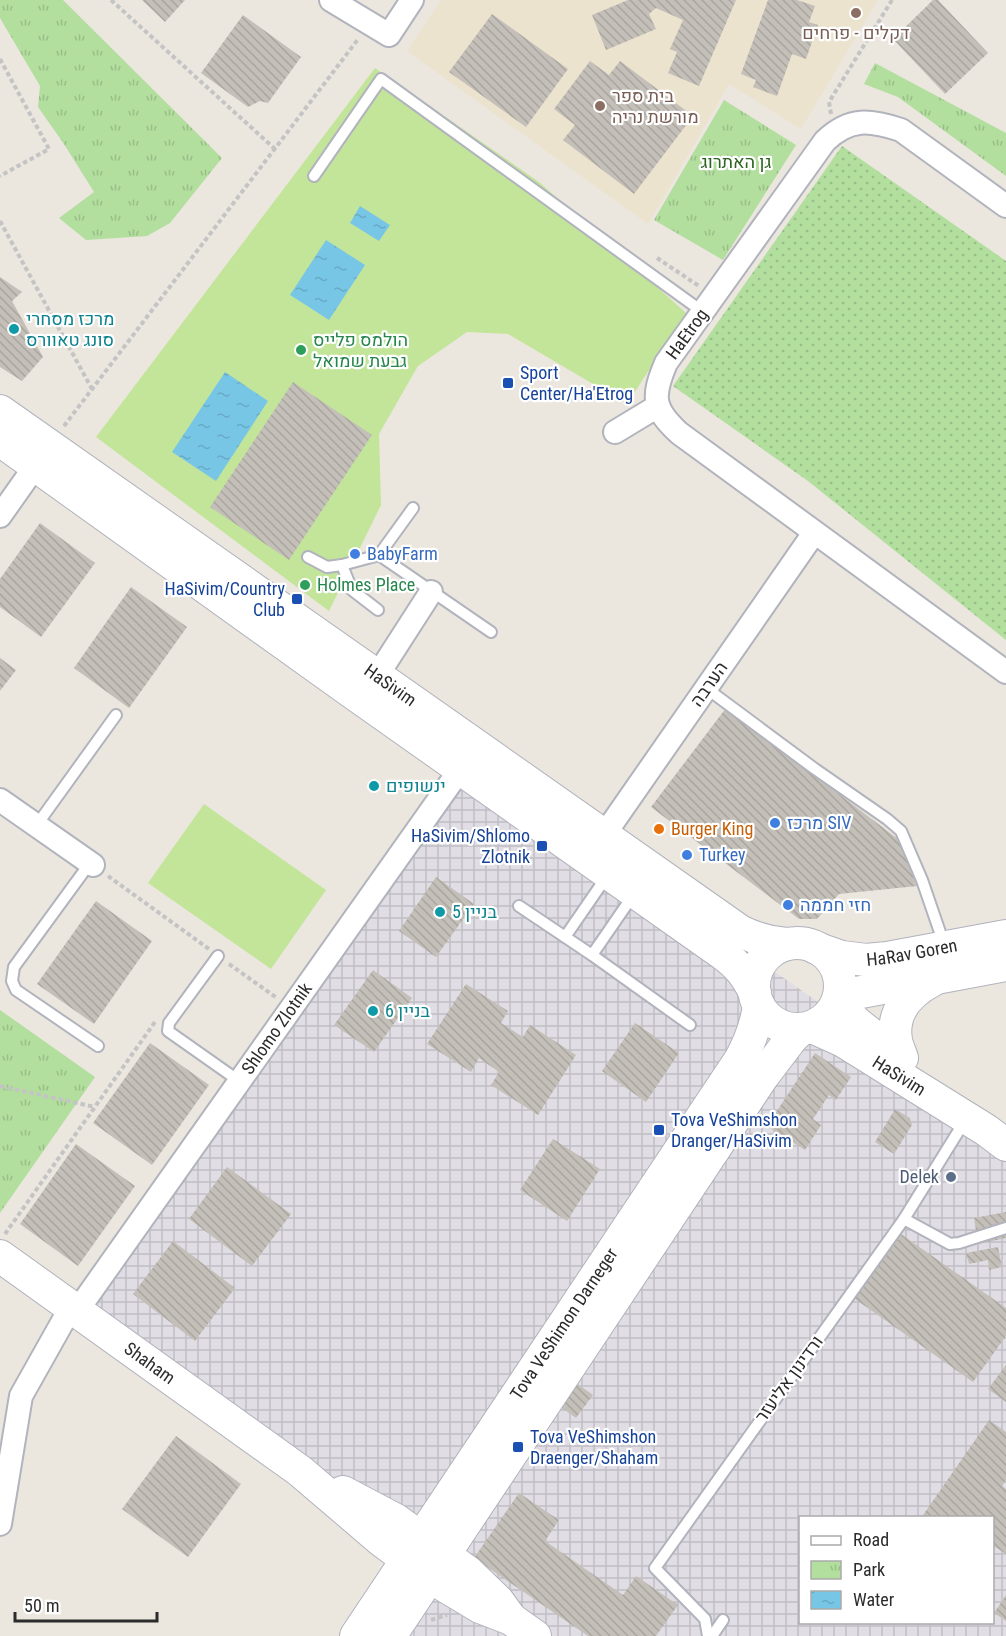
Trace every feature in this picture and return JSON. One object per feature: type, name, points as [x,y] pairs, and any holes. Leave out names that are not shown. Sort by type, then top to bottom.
[{"type":"street","points":[[331,0],[389,35],[412,0]]},
{"type":"street","points":[[834,132],[846,125],[861,123],[884,124],[902,130],[1006,206]]},
{"type":"street","name":"HaEtrog","points":[[658,406],[657,392],[666,363],[825,141],[834,132]]},
{"type":"street","points":[[615,432],[658,406],[665,420],[679,433],[1006,672]]},
{"type":"street","name":"HaSivim","points":[[0,411],[42,456],[468,758],[604,835],[740,931],[753,938],[769,942],[802,946]]},
{"type":"street","name":"HaSivim","points":[[0,440],[42,456],[377,676],[468,758],[609,874],[738,965],[757,1000]]},
{"type":"street","points":[[0,516],[42,456]]},
{"type":"street","name":"הערבה","points":[[604,835],[814,533]]},
{"type":"street","points":[[377,676],[431,592]]},
{"type":"street","name":"Shlomo Zlotnik","points":[[0,1524],[21,1396],[74,1309],[468,758]]},
{"type":"street","points":[[0,800],[91,864]]},
{"type":"street","name":"HaRav Goren","points":[[802,946],[842,957],[866,960],[1006,936]]},
{"type":"street","points":[[802,946],[828,956],[837,968],[840,981],[838,1000],[823,1022],[806,1028],[787,1029],[766,1017],[757,1000],[755,980],[758,968],[765,957],[775,949],[802,946]]},
{"type":"street","name":"HaRav Goren","points":[[838,1000],[1006,965]]},
{"type":"street","points":[[902,1058],[895,1029],[903,1004],[918,988],[936,978]]},
{"type":"street","name":"Tova VeShimon Darneger","points":[[394,1631],[426,1557],[740,1060],[757,1023],[757,1000]]},
{"type":"street","name":"HaSivim","points":[[838,1000],[858,1024],[902,1058],[982,1127]]},
{"type":"street","name":"HaSivim","points":[[806,1028],[843,1041],[982,1127]]},
{"type":"street","name":"Tova VeShimon Darneger","points":[[356,1636],[426,1557],[763,1076],[791,1039],[806,1028]]},
{"type":"street","name":"Shaham","points":[[0,1256],[300,1471],[380,1510],[480,1607],[523,1628]]},
{"type":"street","name":"Shaham","points":[[426,1557],[484,1586],[523,1628]]},
{"type":"street","points":[[394,1631],[417,1613],[438,1606],[480,1607]]},
{"type":"lane","points":[[314,176],[381,79],[703,312]]},
{"type":"lane","points":[[308,557],[327,567],[379,555],[413,508]]},
{"type":"lane","points":[[379,555],[491,632]]},
{"type":"lane","points":[[342,565],[352,590],[378,610]]},
{"type":"lane","points":[[706,688],[901,831],[922,880],[945,948]]},
{"type":"lane","points":[[36,826],[116,715]]},
{"type":"lane","points":[[91,864],[14,967],[12,981],[16,990],[98,1046]]},
{"type":"lane","points":[[565,937],[609,874]]},
{"type":"lane","points":[[592,955],[635,892]]},
{"type":"lane","points":[[519,906],[690,1025]]},
{"type":"lane","points":[[218,956],[169,1023],[168,1032],[239,1081]]},
{"type":"lane","name":"ורדינון אליעזר","points":[[710,1636],[705,1619],[655,1568],[904,1219],[982,1127]]},
{"type":"lane","points":[[904,1219],[950,1244],[1006,1228]]},
{"type":"lane","name":"ורדינון אליעזר","points":[[710,1636],[723,1620]]},
{"type":"path","points":[[111,0],[275,149]]},
{"type":"path","points":[[834,132],[829,102],[892,0]]},
{"type":"path","points":[[42,456],[370,24]]},
{"type":"path","points":[[0,59],[49,149],[0,176]]},
{"type":"path","points":[[0,221],[92,389]]},
{"type":"path","points":[[91,864],[291,1008]]},
{"type":"path","points":[[0,1240],[161,1013]]},
{"type":"path","points":[[0,1086],[95,1107]]},
{"type":"shaded area","name":"בית ספר מורשת נריה","points":[[441,0],[878,0],[801,129],[729,84],[648,224],[407,51]]},
{"type":"shaded area","points":[[469,757],[1006,1134],[1006,1636],[356,1636],[412,1553],[77,1311]]},
{"type":"green space","points":[[0,0],[63,0],[222,158],[170,223],[147,236],[86,240],[59,218],[94,192],[38,107],[40,86],[0,18]]},
{"type":"green space","points":[[875,63],[1006,133],[1006,176],[898,97],[864,84]]},
{"type":"green space","name":"הולמס פלייס גבעת שמואל","points":[[375,68],[539,182],[642,274],[658,285],[657,287],[686,313],[627,404],[508,334],[467,332],[418,366],[379,434],[381,505],[329,611],[96,437]]},
{"type":"green space","name":"גן האתרוג","points":[[724,100],[796,145],[723,260],[654,220]]},
{"type":"green space","points":[[842,146],[1006,261],[1006,640],[808,481],[673,386]]},
{"type":"green space","points":[[204,804],[326,890],[271,969],[148,883]]},
{"type":"green space","points":[[0,1010],[95,1077],[0,1213]]},
{"type":"water","points":[[360,206],[390,225],[379,241],[350,223]]},
{"type":"water","points":[[326,240],[365,265],[329,320],[290,295]]},
{"type":"water","points":[[225,372],[268,401],[216,481],[172,452]]},
{"type":"building","points":[[142,0],[185,0],[165,22]]},
{"type":"building","points":[[628,0],[736,0],[699,86],[668,73],[677,52],[670,49],[683,20],[656,8],[649,14],[656,29],[606,50],[592,15]]},
{"type":"building","points":[[768,0],[797,0],[815,6],[809,22],[818,25],[806,59],[792,54],[777,96],[753,87],[756,80],[741,74]]},
{"type":"building","points":[[933,0],[938,0],[988,53],[945,94],[893,39]]},
{"type":"building","points":[[492,14],[568,69],[526,127],[449,72]]},
{"type":"building","points":[[243,15],[301,57],[268,103],[260,101],[248,107],[201,73]]},
{"type":"building","points":[[590,61],[609,75],[620,61],[693,116],[634,194],[563,140],[575,125],[554,109]]},
{"type":"building","name":"מרכז מסחרי סונג טאוורס","points":[[0,277],[22,292],[12,301],[43,357],[22,381],[0,367]]},
{"type":"building","points":[[293,382],[372,435],[289,560],[210,507]]},
{"type":"building","points":[[40,523],[95,563],[41,637],[0,607],[0,579]]},
{"type":"building","points":[[131,587],[187,627],[129,708],[74,668]]},
{"type":"building","points":[[0,658],[16,670],[0,691]]},
{"type":"building","name":"מרכז SIV","points":[[726,708],[898,839],[917,886],[839,894],[817,919],[799,919],[651,807]]},
{"type":"building","name":"בניין 5","points":[[436,877],[474,904],[436,957],[399,931]]},
{"type":"building","points":[[96,901],[152,941],[94,1024],[37,984]]},
{"type":"building","name":"בניין 6","points":[[373,970],[412,998],[374,1052],[334,1025]]},
{"type":"building","points":[[466,984],[508,1011],[501,1023],[523,1037],[530,1025],[576,1055],[538,1115],[491,1085],[499,1072],[479,1058],[471,1072],[427,1044]]},
{"type":"building","points":[[635,1023],[679,1053],[646,1102],[602,1071]]},
{"type":"building","points":[[150,1043],[209,1085],[152,1165],[93,1123]]},
{"type":"building","points":[[815,1053],[851,1077],[836,1100],[829,1095],[813,1119],[821,1125],[805,1150],[767,1126]]},
{"type":"building","points":[[895,1109],[910,1118],[912,1125],[894,1154],[875,1142]]},
{"type":"building","points":[[553,1139],[600,1169],[567,1221],[520,1190]]},
{"type":"building","points":[[76,1144],[135,1186],[78,1266],[20,1224]]},
{"type":"building","points":[[227,1167],[291,1214],[252,1266],[189,1219]]},
{"type":"building","points":[[1006,1212],[1006,1238],[978,1244],[974,1218]]},
{"type":"building","points":[[901,1234],[1006,1308],[1006,1336],[973,1382],[855,1299]]},
{"type":"building","points":[[173,1241],[235,1288],[195,1341],[133,1294]]},
{"type":"building","points":[[998,1247],[1002,1267],[989,1270],[988,1260],[969,1264],[966,1253]]},
{"type":"building","points":[[1006,1365],[1006,1402],[988,1389]]},
{"type":"building","points":[[575,1382],[593,1395],[576,1418],[558,1405]]},
{"type":"building","points":[[989,1420],[1006,1432],[1006,1480],[1002,1486],[1006,1489],[1006,1554],[994,1546],[994,1516],[922,1516]]},
{"type":"building","points":[[176,1436],[241,1484],[188,1557],[122,1509]]},
{"type":"building","points":[[519,1493],[559,1520],[545,1541],[623,1595],[636,1576],[678,1605],[656,1636],[588,1636],[474,1558]]},
{"type":"building","points":[[1006,1595],[1006,1621],[994,1613]]},
{"type":"place","name":"דקלים - פרחים","points":[[856,13]]},
{"type":"place","name":"בית ספר מורשת נריה","points":[[600,106]]},
{"type":"place","name":"מרכז מסחרי סונג טאוורס","points":[[14,329]]},
{"type":"place","name":"הולמס פלייס גבעת שמואל","points":[[301,350]]},
{"type":"place","name":"Sport Center/Ha'Etrog","points":[[508,383]]},
{"type":"place","name":"BabyFarm","points":[[355,554]]},
{"type":"place","name":"Holmes Place","points":[[305,585]]},
{"type":"place","name":"HaSivim/Country Club","points":[[297,599]]},
{"type":"place","name":"ינשופים","points":[[374,786]]},
{"type":"place","name":"מרכז SIV","points":[[775,823]]},
{"type":"place","name":"Burger King","points":[[659,829]]},
{"type":"place","name":"HaSivim/Shlomo Zlotnik","points":[[542,846]]},
{"type":"place","name":"Turkey","points":[[687,855]]},
{"type":"place","name":"חזי חממה","points":[[788,905]]},
{"type":"place","name":"בניין 5","points":[[440,912]]},
{"type":"place","name":"בניין 6","points":[[373,1011]]},
{"type":"place","name":"Tova VeShimshon Dranger/HaSivim","points":[[659,1130]]},
{"type":"place","name":"Delek","points":[[951,1177]]},
{"type":"place","name":"Tova VeShimshon Draenger/Shaham","points":[[518,1447]]}]
